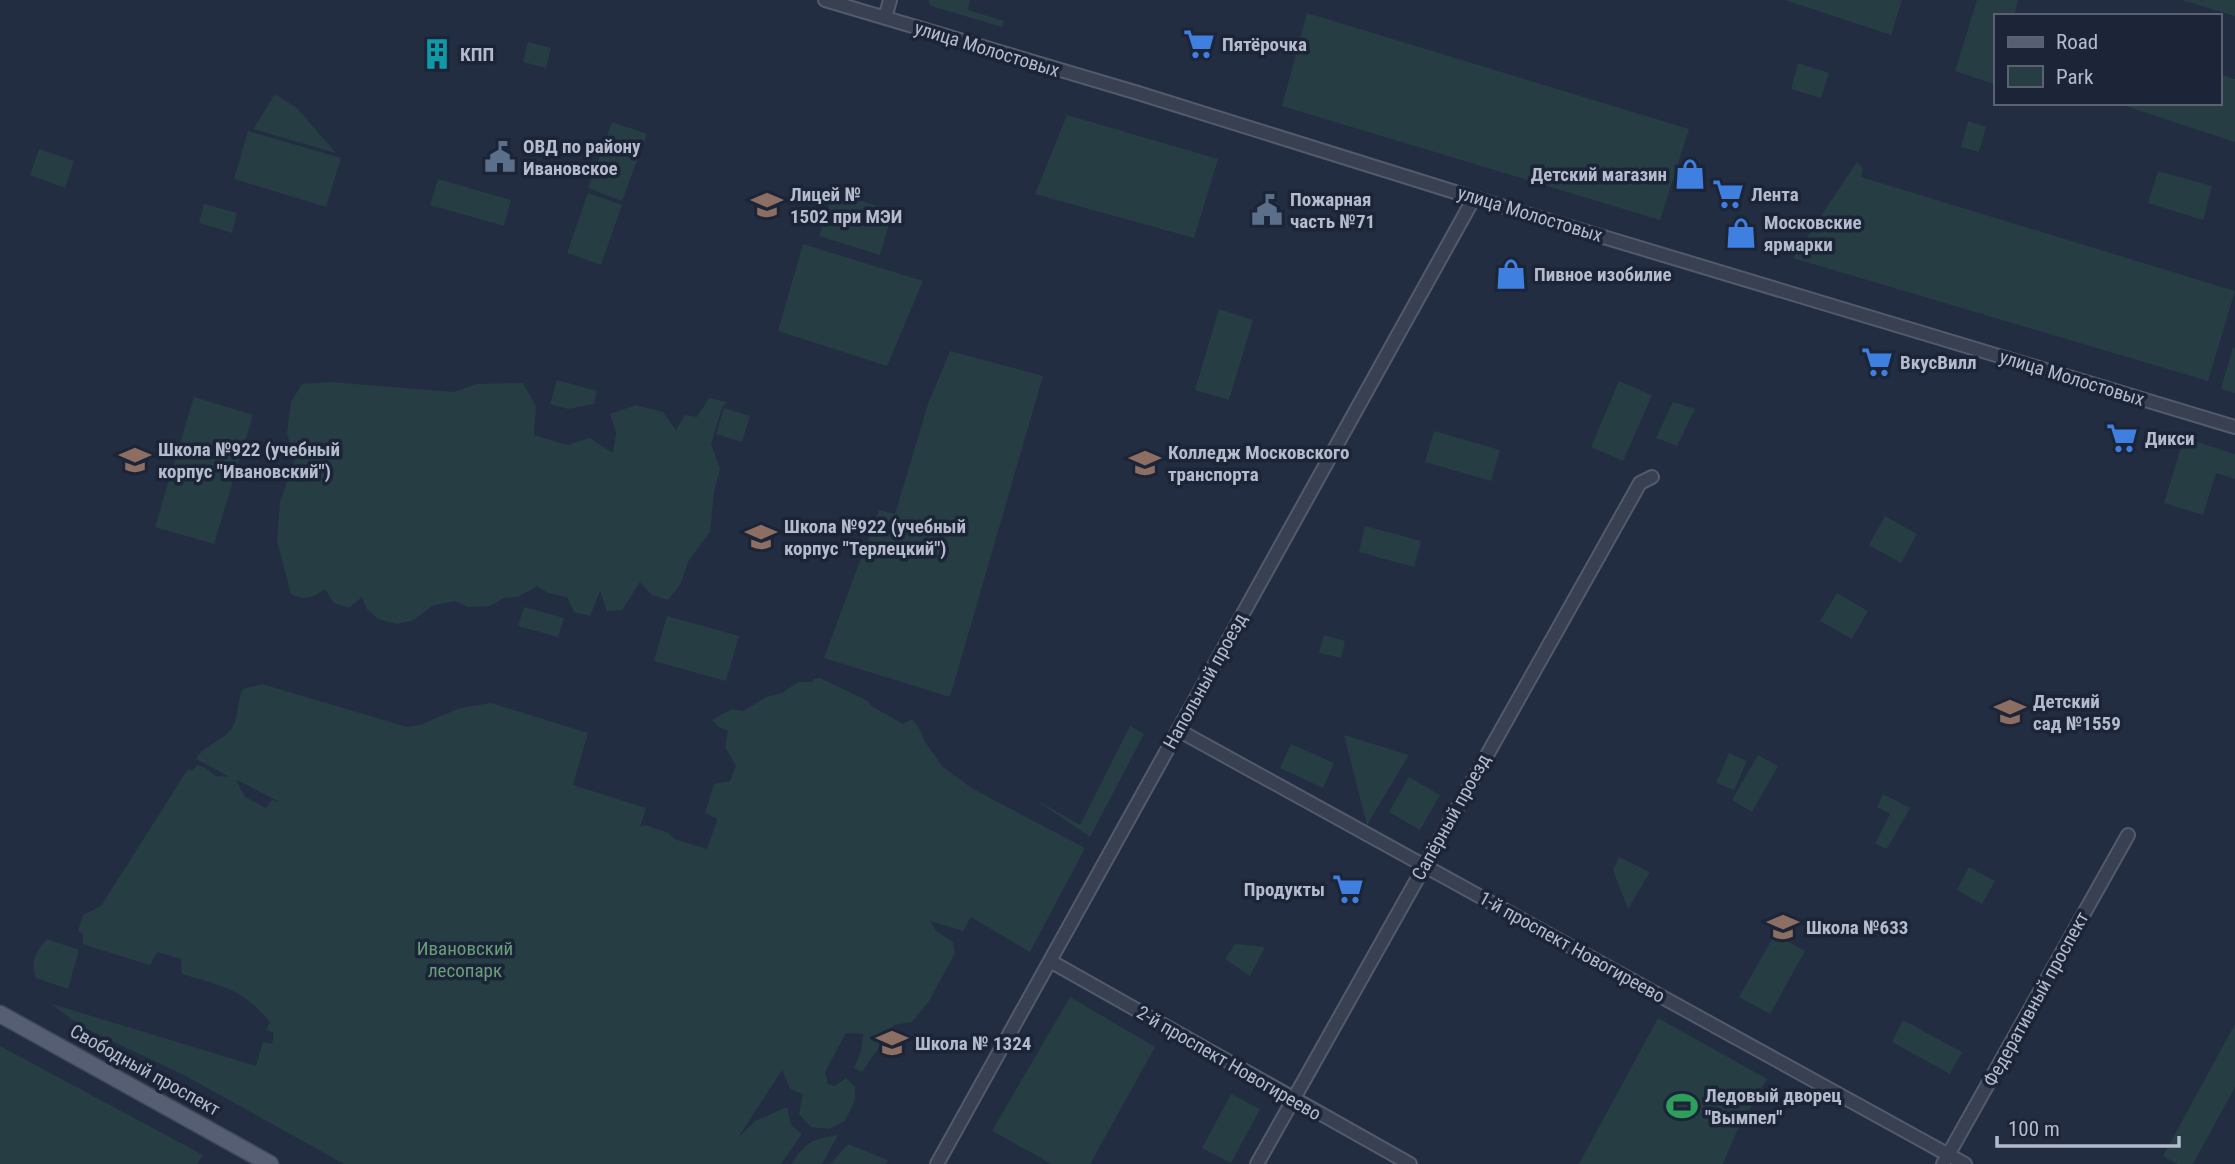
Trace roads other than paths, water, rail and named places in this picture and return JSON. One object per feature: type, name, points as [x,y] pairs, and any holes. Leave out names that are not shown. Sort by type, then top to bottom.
[{"type":"main road","name":"Свободный проспект","points":[[0,1014],[270,1164]]},
{"type":"street","name":"улица Молостовых","points":[[825,0],[2235,428]]},
{"type":"street","points":[[885,18],[890,0]]},
{"type":"street","name":"Напольный проезд","points":[[937,1164],[1474,198]]},
{"type":"street","name":"Сапёрный проезд","points":[[1257,1164],[1640,483],[1652,477]]},
{"type":"street","name":"1-й проспект Новогиреево","points":[[1178,730],[1946,1159],[1965,1164]]},
{"type":"street","name":"Федеративный проспект","points":[[1946,1159],[2128,835]]},
{"type":"street","name":"2-й проспект Новогиреево","points":[[1050,961],[1410,1164]]},
{"type":"place","name":"Пятёрочка","points":[[1199,44]]},
{"type":"place","name":"КПП","points":[[437,54]]},
{"type":"place","name":"ОВД по району Ивановское","points":[[500,157]]},
{"type":"place","name":"Детский магазин","points":[[1690,174]]},
{"type":"place","name":"Лента","points":[[1728,194]]},
{"type":"place","name":"Лицей № 1502 при МЭИ","points":[[767,205]]},
{"type":"place","name":"Пожарная часть №71","points":[[1267,210]]},
{"type":"place","name":"Московские ярмарки","points":[[1741,233]]},
{"type":"place","name":"Пивное изобилие","points":[[1511,274]]},
{"type":"place","name":"ВкусВилл","points":[[1877,362]]},
{"type":"place","name":"Дикси","points":[[2122,438]]},
{"type":"place","name":"Школа №922 (учебный корпус \"Ивановский\")","points":[[135,460]]},
{"type":"place","name":"Колледж Московского транспорта","points":[[1145,463]]},
{"type":"place","name":"Школа №922 (учебный корпус \"Терлецкий\")","points":[[761,537]]},
{"type":"place","name":"Детский сад №1559","points":[[2010,712]]},
{"type":"place","name":"Продукты","points":[[1348,889]]},
{"type":"place","name":"Школа №633","points":[[1783,927]]},
{"type":"place","name":"Школа № 1324","points":[[892,1043]]},
{"type":"place","name":"Ледовый дворец \"Вымпел\"","points":[[1682,1106]]},
{"type":"park label","name":"Ивановский лесопарк","points":[[465,959]]}]
